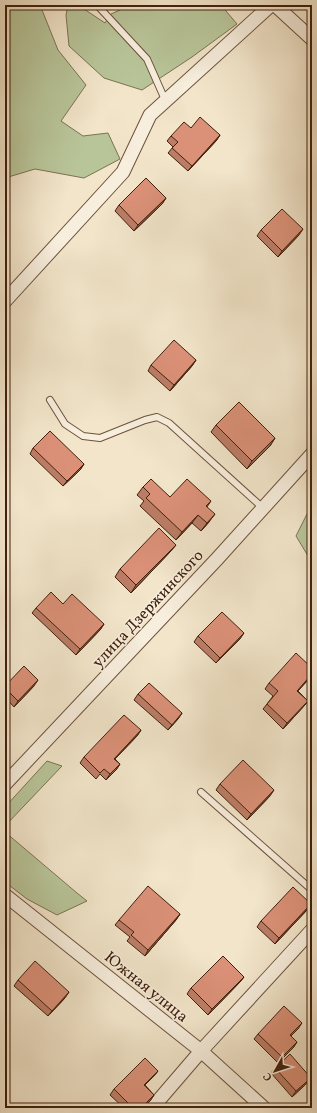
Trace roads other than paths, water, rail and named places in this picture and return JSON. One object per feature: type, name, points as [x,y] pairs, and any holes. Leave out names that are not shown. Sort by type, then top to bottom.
[{"type":"street","points":[[5,301],[123,172],[150,115],[271,5]]},
{"type":"street","points":[[275,5],[312,39]]},
{"type":"street","name":"улица Дзержинского","points":[[5,784],[212,565],[312,454]]},
{"type":"street","name":"Южная улица","points":[[5,895],[200,1051],[264,1108]]},
{"type":"street","points":[[152,1108],[200,1051],[312,930]]},
{"type":"lane","points":[[97,5],[147,59],[166,102]]},
{"type":"lane","points":[[50,400],[65,424],[83,436],[100,438],[145,420],[157,417],[170,423],[263,508]]},
{"type":"lane","points":[[201,792],[312,890]]}]
